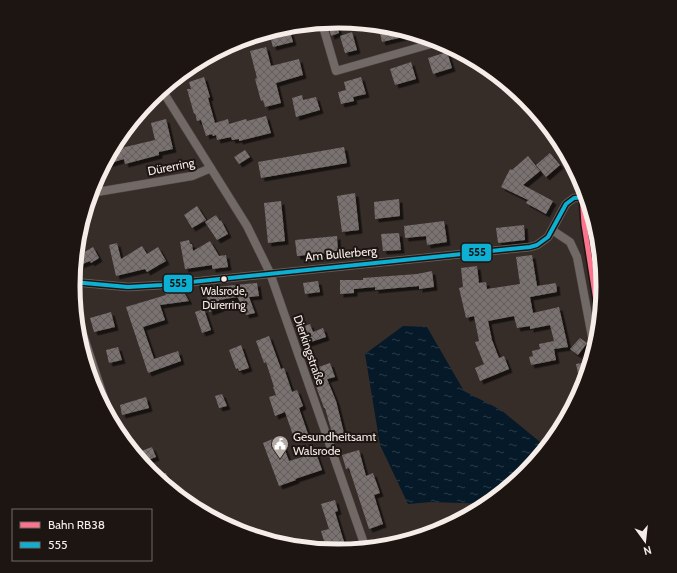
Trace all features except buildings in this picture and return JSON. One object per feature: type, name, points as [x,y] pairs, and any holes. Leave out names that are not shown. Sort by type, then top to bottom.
[{"type":"street","points":[[324,29],[336,71],[429,45]]},
{"type":"street","name":"Dürerring","points":[[99,192],[192,176],[211,168],[165,95]]},
{"type":"street","name":"Dierkingstraße","points":[[211,168],[247,226],[270,273],[364,543]]},
{"type":"street","name":"Am Bullerberg","points":[[80,283],[128,287],[162,285],[530,247],[548,237],[566,204],[574,198],[581,197]]},
{"type":"street","points":[[552,230],[570,242],[577,257],[592,337]]},
{"type":"street","points":[[88,349],[98,381]]},
{"type":"water","points":[[403,326],[427,327],[464,391],[501,410],[543,445],[509,481],[496,492],[478,504],[431,502],[408,504],[380,445],[365,354]]},
{"type":"rail line","name":"RB38","points":[[582,202],[584,224],[596,301]]},
{"type":"transit line","name":"555","points":[[80,283],[128,287],[162,285],[530,247],[537,245],[548,237],[566,204],[574,198],[581,197]]},
{"type":"place","name":"Walsrode, Dürerring","points":[[224,279]]},
{"type":"place","name":"Gesundheitsamt Walsrode","points":[[280,459]]}]
